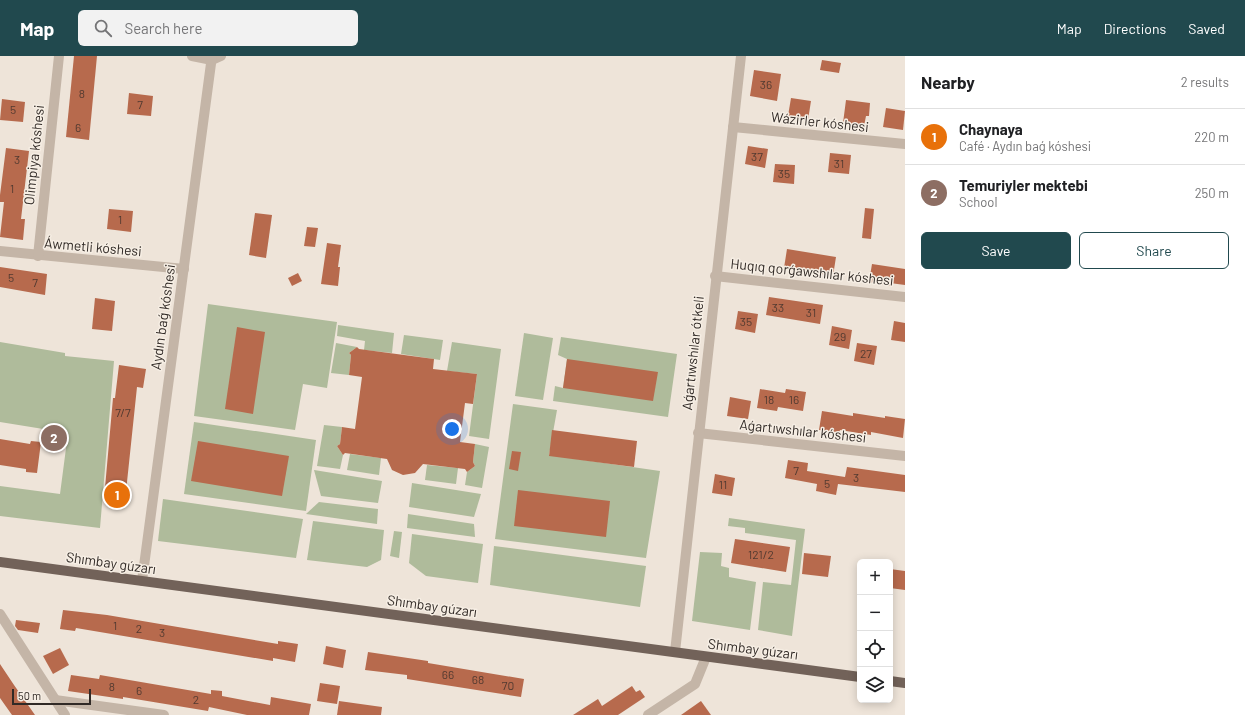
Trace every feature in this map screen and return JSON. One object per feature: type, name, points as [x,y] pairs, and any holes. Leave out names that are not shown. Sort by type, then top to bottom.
[{"type":"main road","name":"Shımbay gúzarı","points":[[0,562],[857,677]]},
{"type":"main road","points":[[893,681],[905,683]]},
{"type":"street","name":"Olimpiya kóshesi","points":[[38,256],[58,56]]},
{"type":"street","points":[[192,56],[215,57]]},
{"type":"street","name":"Aǵartıwshılar ótkeli","points":[[675,652],[715,276],[741,56]]},
{"type":"street","name":"Aydın baǵ kóshesi","points":[[142,581],[184,269],[215,57]]},
{"type":"street","name":"Wázirler kóshesi","points":[[733,127],[905,144]]},
{"type":"street","name":"Áwmetli kóshesi","points":[[0,251],[38,256],[184,269]]},
{"type":"street","name":"Huqıq qorǵawshılar kóshesi","points":[[715,276],[905,297]]},
{"type":"street","name":"Aǵartıwshılar kóshesi","points":[[698,433],[905,456]]},
{"type":"street","points":[[1,619],[65,715]]},
{"type":"street","points":[[648,715],[695,684],[706,657]]},
{"type":"street","points":[[55,700],[164,715]]},
{"type":"green space","points":[[208,304],[337,322],[327,388],[303,384],[295,430],[194,416]]},
{"type":"green space","points":[[338,325],[394,333],[392,353],[364,350],[365,341],[337,336]]},
{"type":"green space","points":[[524,333],[553,338],[543,400],[515,396]]},
{"type":"green space","points":[[404,335],[443,340],[440,360],[401,354]]},
{"type":"green space","points":[[561,337],[677,354],[668,417],[553,401],[555,386],[563,388],[567,359],[558,355]]},
{"type":"green space","points":[[0,342],[65,353],[65,356],[114,361],[100,528],[0,516],[0,486],[60,494],[68,433],[0,422]]},
{"type":"green space","points":[[452,342],[501,349],[489,439],[469,436],[477,374],[447,371]]},
{"type":"green space","points":[[336,343],[357,347],[349,353],[351,355],[349,375],[331,373]]},
{"type":"green space","points":[[513,404],[557,410],[549,455],[660,471],[646,558],[495,539]]},
{"type":"green space","points":[[194,422],[316,440],[306,511],[184,494]]},
{"type":"green space","points":[[324,425],[342,427],[340,444],[337,446],[343,455],[340,469],[317,466]]},
{"type":"green space","points":[[475,444],[489,447],[482,488],[465,485],[467,472],[475,466],[473,462]]},
{"type":"green space","points":[[350,454],[381,458],[379,475],[347,470]]},
{"type":"green space","points":[[427,465],[458,468],[456,484],[425,480]]},
{"type":"green space","points":[[314,470],[382,481],[378,503],[321,496]]},
{"type":"green space","points":[[412,483],[481,494],[474,517],[409,507]]},
{"type":"green space","points":[[163,499],[303,519],[296,558],[158,541]]},
{"type":"green space","points":[[319,502],[378,509],[377,524],[306,514]]},
{"type":"green space","points":[[408,514],[474,524],[475,537],[407,528]]},
{"type":"green space","points":[[729,518],[805,529],[792,636],[758,630],[763,582],[791,585],[796,540],[745,533],[745,528],[728,526]]},
{"type":"green space","points":[[313,521],[384,530],[381,560],[367,567],[307,560]]},
{"type":"green space","points":[[394,531],[402,532],[399,558],[390,556]]},
{"type":"green space","points":[[412,534],[483,544],[478,583],[426,576],[409,563]]},
{"type":"green space","points":[[494,546],[646,566],[640,607],[490,585]]},
{"type":"green space","points":[[700,552],[722,553],[721,566],[729,568],[729,577],[756,582],[750,630],[692,621]]},
{"type":"building","points":[[74,56],[97,56],[89,140],[66,137]]},
{"type":"building","points":[[822,60],[841,63],[839,73],[820,70]]},
{"type":"building","points":[[754,70],[781,74],[777,101],[750,96]]},
{"type":"building","points":[[129,93],[153,96],[151,116],[127,114]]},
{"type":"building","points":[[791,98],[811,101],[808,120],[788,116]]},
{"type":"building","points":[[2,99],[25,102],[23,122],[0,120]]},
{"type":"building","points":[[846,100],[870,103],[869,116],[866,116],[864,126],[843,123]]},
{"type":"building","points":[[886,108],[905,111],[903,130],[883,127]]},
{"type":"building","points":[[748,146],[768,149],[765,168],[745,164]]},
{"type":"building","points":[[6,148],[29,151],[21,219],[25,219],[23,240],[0,237],[4,202],[0,202],[0,195]]},
{"type":"building","points":[[830,153],[851,155],[849,174],[828,172]]},
{"type":"building","points":[[775,164],[795,165],[794,184],[773,182]]},
{"type":"building","points":[[865,208],[874,209],[871,239],[862,238]]},
{"type":"building","points":[[109,209],[133,211],[131,232],[107,229]]},
{"type":"building","points":[[255,213],[272,215],[266,258],[249,255]]},
{"type":"building","points":[[307,227],[318,228],[315,247],[304,246]]},
{"type":"building","points":[[327,243],[341,245],[338,267],[340,267],[338,286],[321,284]]},
{"type":"building","points":[[787,249],[836,257],[833,276],[784,268]]},
{"type":"building","points":[[872,264],[905,269],[905,285],[890,283],[890,286],[869,282]]},
{"type":"building","points":[[0,267],[47,274],[45,295],[0,287]]},
{"type":"building","points":[[298,273],[302,281],[292,286],[288,278]]},
{"type":"building","points":[[769,297],[823,305],[820,324],[766,315]]},
{"type":"building","points":[[95,298],[115,301],[112,331],[92,329]]},
{"type":"building","points":[[738,311],[758,314],[755,333],[735,329]]},
{"type":"building","points":[[894,321],[905,323],[905,342],[891,340]]},
{"type":"building","points":[[832,326],[852,330],[849,349],[829,345]]},
{"type":"building","points":[[237,327],[265,332],[253,414],[225,409]]},
{"type":"building","points":[[857,343],[877,346],[874,365],[854,361]]},
{"type":"building","points":[[357,347],[359,349],[434,359],[433,369],[477,374],[473,404],[465,403],[460,442],[475,444],[473,462],[475,466],[467,472],[465,469],[423,464],[415,473],[403,475],[392,470],[387,459],[345,453],[343,455],[337,446],[340,444],[342,427],[355,429],[362,377],[349,375],[351,355],[349,353]]},
{"type":"building","points":[[567,359],[658,372],[653,401],[563,388]]},
{"type":"building","points":[[119,365],[146,369],[143,388],[137,387],[125,501],[104,499],[113,398],[115,398]]},
{"type":"building","points":[[760,389],[785,393],[786,389],[806,392],[803,411],[778,407],[777,411],[757,408]]},
{"type":"building","points":[[730,397],[751,401],[748,419],[727,416]]},
{"type":"building","points":[[822,411],[853,416],[853,413],[885,418],[885,416],[905,419],[903,438],[871,432],[871,435],[840,430],[839,433],[819,430]]},
{"type":"building","points":[[552,430],[637,441],[634,467],[549,456]]},
{"type":"building","points":[[0,439],[30,444],[31,441],[41,442],[37,473],[26,472],[26,469],[0,465]]},
{"type":"building","points":[[198,441],[289,456],[282,496],[191,481]]},
{"type":"building","points":[[512,451],[521,452],[518,471],[509,469]]},
{"type":"building","points":[[788,460],[808,463],[807,471],[845,477],[847,467],[905,475],[905,492],[838,484],[836,495],[816,491],[817,484],[785,478]]},
{"type":"building","points":[[715,474],[735,478],[732,496],[712,493]]},
{"type":"building","points":[[518,490],[610,501],[606,537],[514,526]]},
{"type":"building","points":[[735,539],[790,547],[786,572],[731,563]]},
{"type":"building","points":[[804,553],[831,556],[828,577],[802,574]]},
{"type":"building","points":[[893,569],[905,571],[905,590],[893,588]]},
{"type":"building","points":[[63,610],[107,615],[278,644],[278,641],[298,644],[295,662],[273,658],[273,661],[76,628],[75,631],[60,629]]},
{"type":"building","points":[[16,620],[40,623],[38,633],[18,630],[15,626]]},
{"type":"building","points":[[326,646],[346,650],[343,668],[323,664]]},
{"type":"building","points":[[60,648],[69,665],[53,674],[43,656]]},
{"type":"building","points":[[368,652],[428,661],[428,663],[524,679],[521,697],[407,679],[407,675],[365,670]]},
{"type":"building","points":[[0,664],[35,715],[12,715],[0,698]]},
{"type":"building","points":[[71,675],[99,679],[100,675],[211,694],[211,690],[222,691],[222,696],[270,705],[271,697],[311,704],[309,715],[247,715],[209,707],[208,711],[123,697],[123,699],[68,691]]},
{"type":"building","points":[[320,683],[340,686],[337,704],[317,701]]},
{"type":"building","points":[[632,686],[636,692],[640,690],[645,697],[618,715],[573,715],[598,699],[602,706]]},
{"type":"building","points":[[339,701],[382,707],[381,715],[337,715]]},
{"type":"building","points":[[701,701],[711,715],[681,715]]},
{"type":"place","name":"Temuriyler mektebi","points":[[54,438]]},
{"type":"place","name":"Chaynaya","points":[[117,495]]}]
